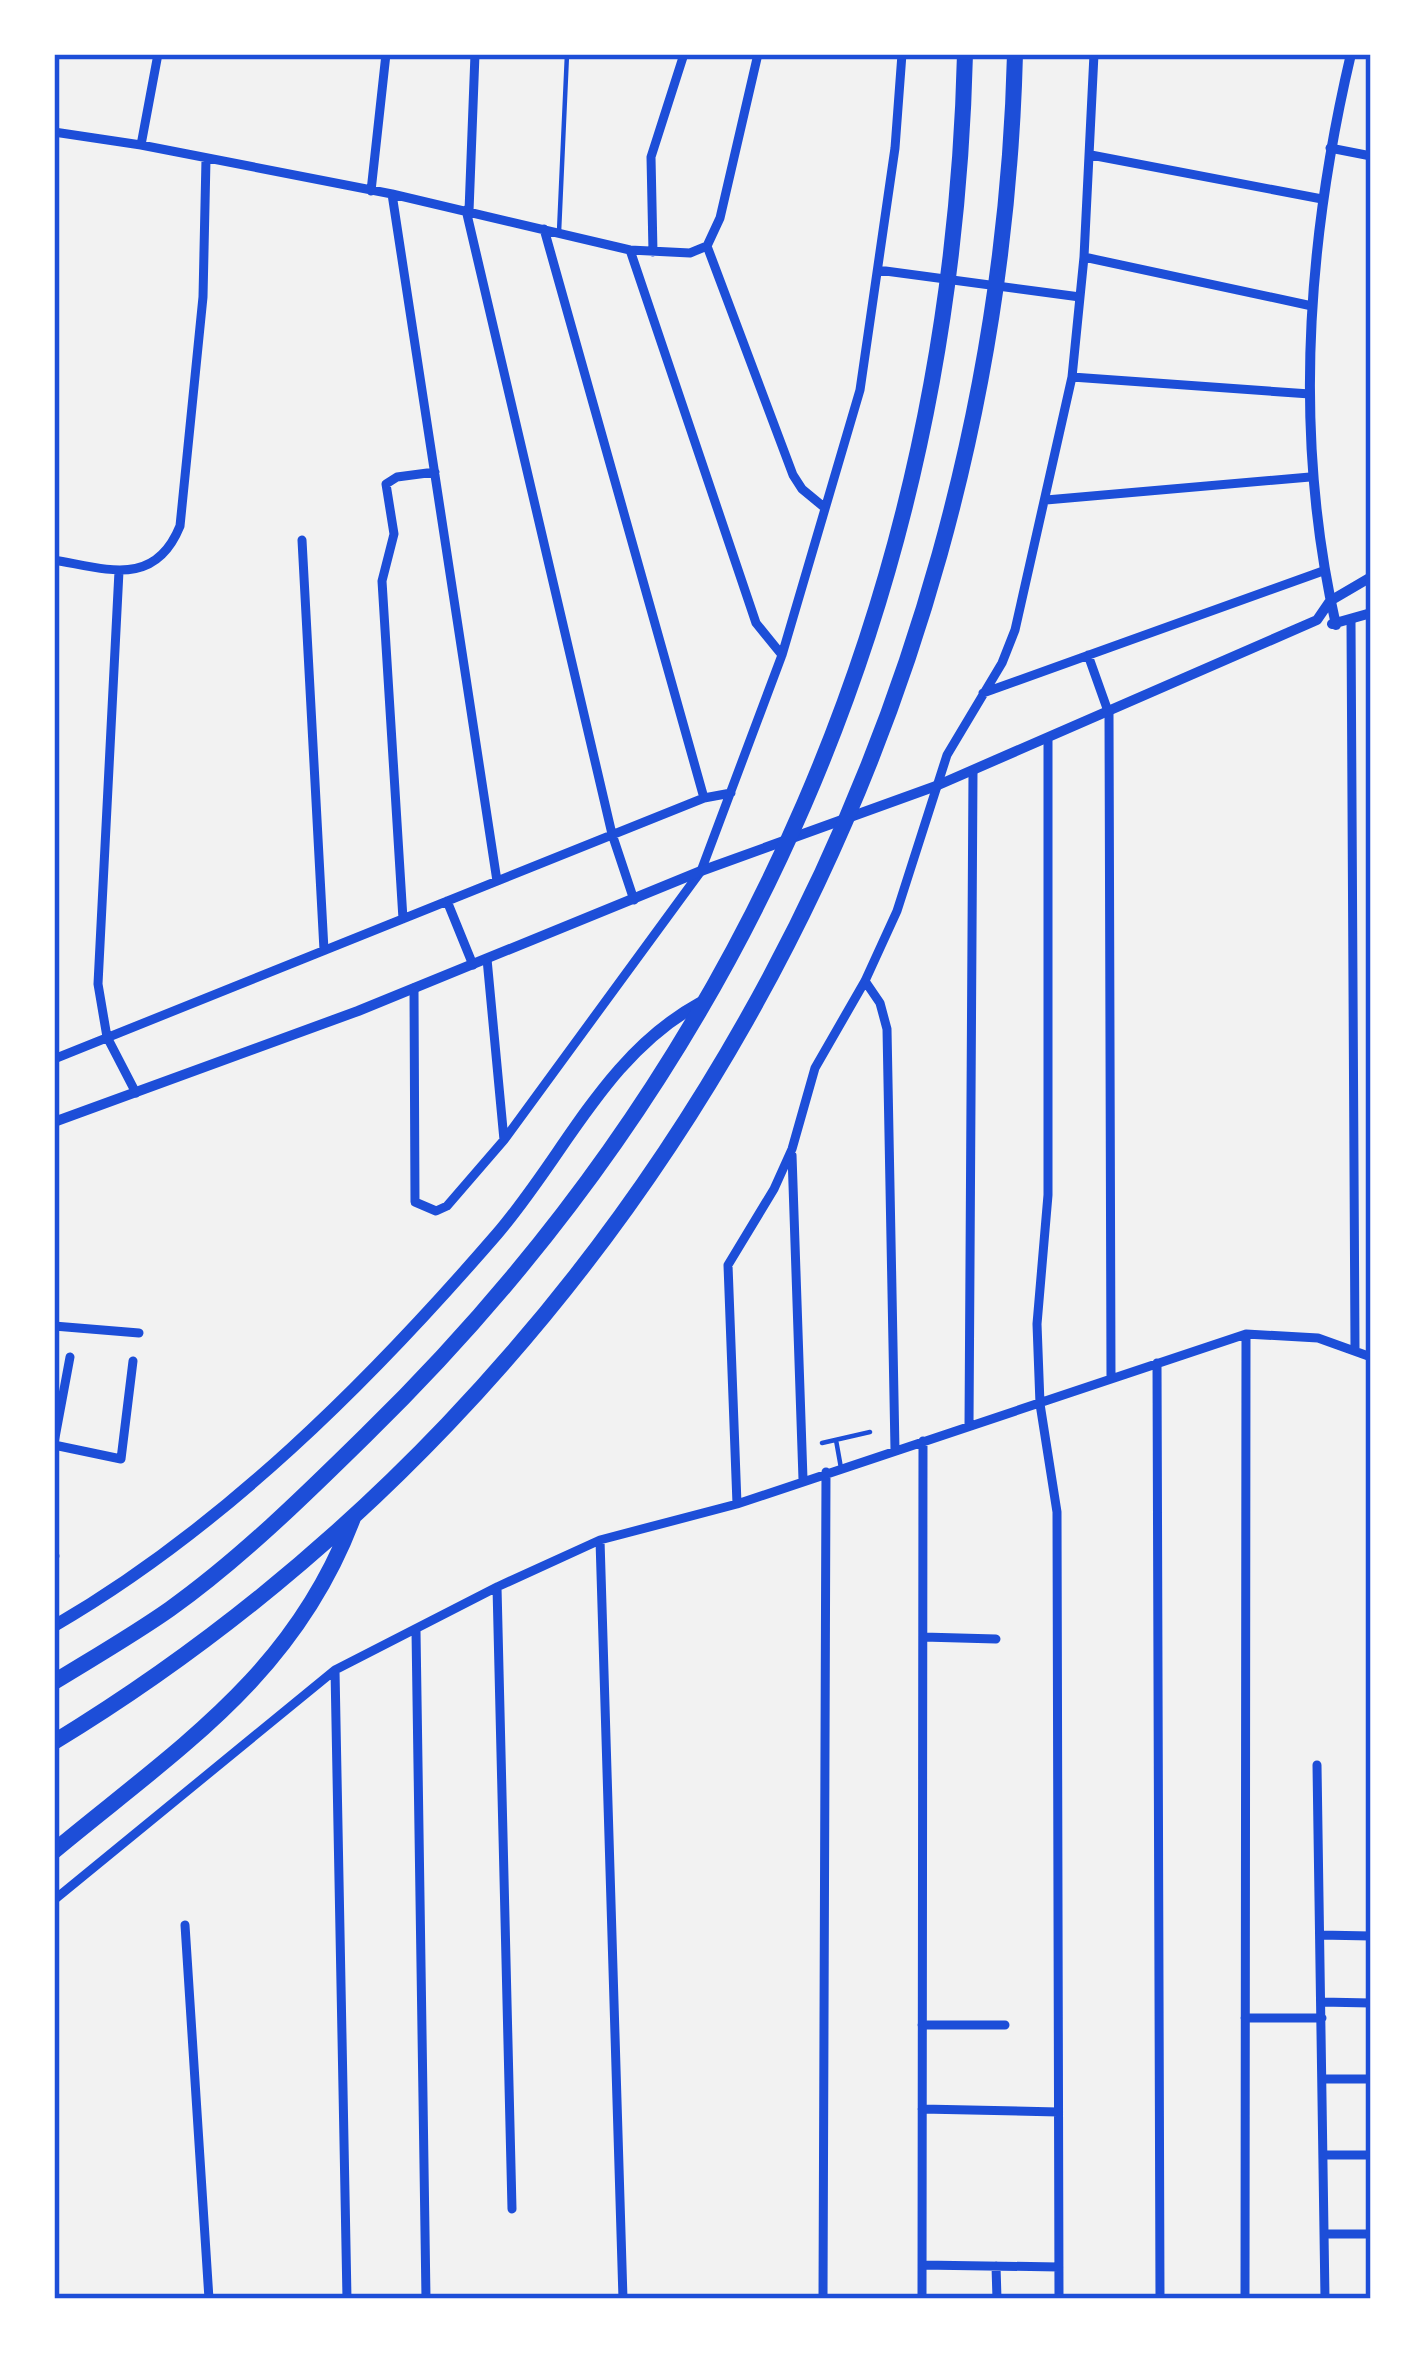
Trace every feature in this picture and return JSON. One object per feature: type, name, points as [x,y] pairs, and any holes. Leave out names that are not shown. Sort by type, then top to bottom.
[{"type":"highway","points":[[54,1682],[171,1608],[337,1463],[454,1348],[588,1182],[730,960],[766,892],[832,738],[886,576],[927,411],[944,318],[965,54]]},
{"type":"highway","points":[[54,1755],[60,1738],[217,1631],[355,1515],[471,1404],[625,1210],[702,1097],[803,915],[921,625],[974,423],[990,327],[1003,240],[1015,54]]},
{"type":"highway","points":[[54,1851],[264,1671],[318,1597],[355,1515]]},
{"type":"main road","points":[[54,1625],[105,1596],[201,1523],[292,1444],[462,1273],[512,1214],[617,1068],[652,1034],[706,999]]},
{"type":"street","points":[[141,145],[158,54]]},
{"type":"street","points":[[371,191],[386,54]]},
{"type":"street","points":[[475,54],[468,211],[612,834],[634,900]]},
{"type":"street","points":[[652,252],[651,157],[684,54]]},
{"type":"street","points":[[54,132],[392,194],[630,250],[690,253],[707,246],[720,218],[758,54]]},
{"type":"street","points":[[414,988],[415,1202],[430,1211],[447,1206],[504,1140],[701,871],[782,655],[860,390],[896,148],[902,54]]},
{"type":"street","points":[[737,1504],[728,1265],[764,1209],[792,1149],[815,1068],[865,981],[903,895],[947,755],[1002,663],[1015,630],[1072,377],[1091,155],[1094,54]]},
{"type":"street","points":[[1336,625],[1322,571],[1310,477],[1312,306],[1322,199],[1351,54]]},
{"type":"street","points":[[1330,148],[1371,156]]},
{"type":"street","points":[[1091,155],[1322,199]]},
{"type":"street","points":[[54,560],[119,572],[138,569],[171,548],[180,526],[203,297],[206,159]]},
{"type":"street","points":[[392,194],[496,881]]},
{"type":"street","points":[[544,230],[704,798]]},
{"type":"street","points":[[707,246],[793,475],[825,508]]},
{"type":"street","points":[[630,250],[756,623],[782,655]]},
{"type":"street","points":[[1084,257],[1312,306]]},
{"type":"street","points":[[878,270],[1080,297]]},
{"type":"street","points":[[1072,377],[1310,394]]},
{"type":"street","points":[[403,919],[382,580],[394,534],[386,484],[397,477],[435,472]]},
{"type":"street","points":[[1046,500],[1310,477]]},
{"type":"street","points":[[302,540],[324,950]]},
{"type":"street","points":[[982,693],[1322,571]]},
{"type":"street","points":[[119,572],[98,984],[107,1037],[136,1093]]},
{"type":"street","points":[[54,1122],[414,988],[701,871],[974,772],[1317,620],[1330,601],[1371,577]]},
{"type":"street","points":[[1317,620],[1336,625],[1371,614]]},
{"type":"street","points":[[1351,622],[1355,1348]]},
{"type":"street","points":[[1088,656],[1109,714],[1111,1378]]},
{"type":"street","points":[[1048,741],[1048,1195],[1037,1324],[1040,1404],[1057,1512],[1059,2299]]},
{"type":"street","points":[[969,1426],[974,772]]},
{"type":"street","points":[[54,1058],[612,834],[704,798],[731,793]]},
{"type":"street","points":[[447,901],[473,964]]},
{"type":"street","points":[[487,959],[504,1140]]},
{"type":"street","points":[[865,981],[880,1003],[887,1029],[896,1450]]},
{"type":"street","points":[[792,1149],[803,1479]]},
{"type":"street","points":[[54,1326],[139,1333]]},
{"type":"street","points":[[1245,2299],[1246,1334]]},
{"type":"street","points":[[54,1900],[334,1670],[600,1540],[737,1504],[1246,1334],[1318,1338],[1371,1357]]},
{"type":"street","points":[[70,1358],[54,1444],[122,1459],[133,1361]]},
{"type":"street","points":[[1157,1364],[1160,2299]]},
{"type":"street","points":[[922,2299],[923,1441]]},
{"type":"street","points":[[823,2299],[826,1472]]},
{"type":"street","points":[[600,1540],[623,2299]]},
{"type":"street","points":[[497,1587],[512,2209]]},
{"type":"street","points":[[416,1631],[426,2299]]},
{"type":"street","points":[[923,1637],[997,1639]]},
{"type":"street","points":[[334,1670],[347,2299]]},
{"type":"street","points":[[1317,1765],[1324,2299]]},
{"type":"street","points":[[185,1925],[209,2299]]},
{"type":"street","points":[[1320,1935],[1371,1936]]},
{"type":"street","points":[[1322,2002],[1371,2003]]},
{"type":"street","points":[[1246,2018],[1322,2018]]},
{"type":"street","points":[[922,2025],[1005,2025]]},
{"type":"street","points":[[1323,2079],[1371,2079]]},
{"type":"street","points":[[922,2109],[1058,2112]]},
{"type":"street","points":[[1324,2155],[1371,2155]]},
{"type":"street","points":[[1325,2234],[1371,2234]]},
{"type":"street","points":[[922,2265],[1059,2267]]},
{"type":"street","points":[[997,2266],[997,2299]]},
{"type":"lane","points":[[560,232],[567,54]]},
{"type":"lane","points":[[822,1443],[870,1432]]},
{"type":"lane","points":[[836,1440],[841,1468]]}]
